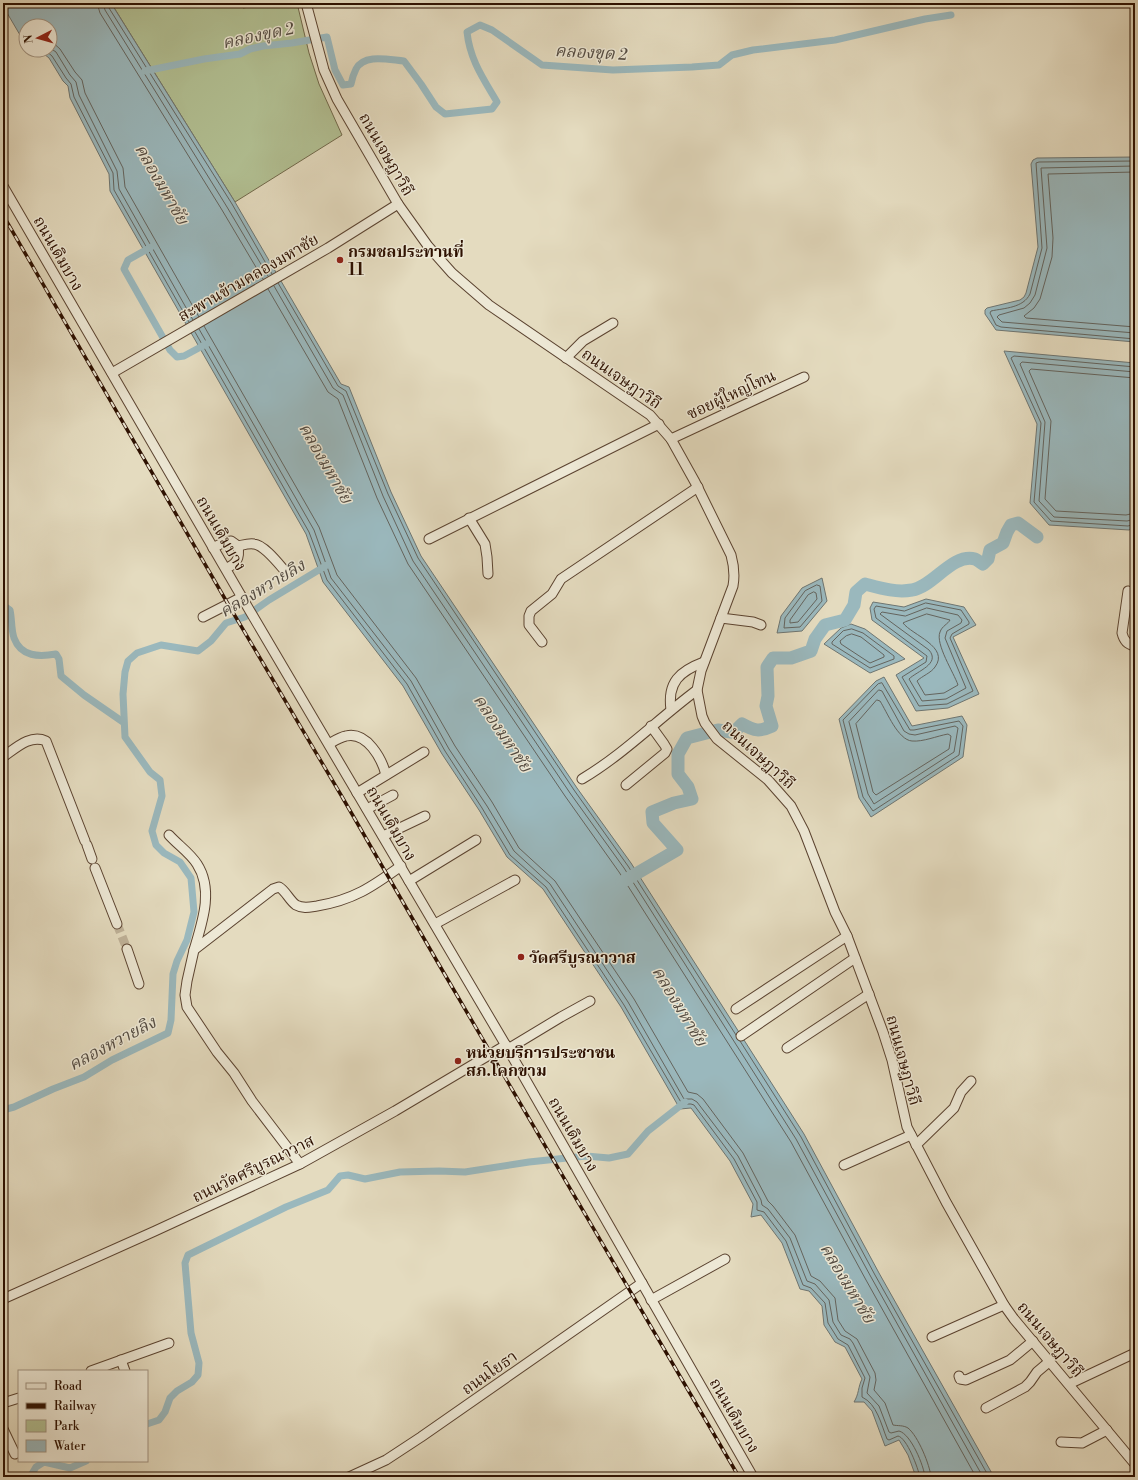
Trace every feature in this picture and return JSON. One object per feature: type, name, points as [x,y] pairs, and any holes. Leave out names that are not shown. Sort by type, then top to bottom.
[{"type":"street","name":"ถนนเจษฎาวิถี","points":[[306,3],[317,47],[330,85],[398,204],[428,246],[452,273],[468,288],[500,313],[650,415],[671,439],[698,487],[731,555],[734,566],[735,576],[733,586],[704,662],[697,690],[699,707],[705,723],[714,736],[768,780],[791,806],[804,831],[835,912],[847,936],[889,1050],[904,1118],[911,1135],[1004,1305],[1107,1430],[1134,1460]]},
{"type":"street","name":"ถนนเดิมบาง","points":[[3,186],[213,548],[507,1047],[753,1477]]},
{"type":"street","name":"สะพานข้ามคลองมหาชัย","points":[[112,373],[328,248],[398,204]]},
{"type":"street","points":[[566,358],[583,341],[613,323]]},
{"type":"street","name":"ซอยผู้ใหญ่โทน","points":[[671,439],[804,378]]},
{"type":"street","points":[[429,538],[659,424]]},
{"type":"street","points":[[542,642],[529,625],[529,616],[531,611],[552,594],[561,580],[698,487]]},
{"type":"street","points":[[469,518],[485,544],[488,574]]},
{"type":"street","points":[[213,548],[224,542],[231,541],[238,546],[256,544],[285,571]]},
{"type":"street","points":[[226,568],[234,565],[238,559],[238,546]]},
{"type":"street","points":[[1128,591],[1122,633],[1128,644],[1135,646]]},
{"type":"street","points":[[202,617],[242,597]]},
{"type":"street","points":[[721,618],[746,620],[761,625]]},
{"type":"street","points":[[671,710],[671,689],[677,679],[682,673],[691,667],[704,662]]},
{"type":"street","points":[[582,779],[612,759],[697,690]]},
{"type":"street","points":[[626,785],[665,753],[667,749],[651,726]]},
{"type":"street","points":[[329,744],[346,736],[354,735],[364,740],[372,746],[383,764],[386,775]]},
{"type":"street","points":[[3,757],[32,739],[40,738],[46,741],[117,924]]},
{"type":"street","points":[[357,793],[424,752]]},
{"type":"street","points":[[367,809],[393,795]]},
{"type":"street","points":[[383,836],[425,816]]},
{"type":"street","points":[[169,835],[197,864],[203,877],[206,892],[205,908],[187,981],[185,995],[187,1007],[217,1052],[234,1072],[252,1101],[300,1164]]},
{"type":"street","points":[[409,881],[476,840]]},
{"type":"street","points":[[194,950],[273,889],[279,887],[284,890],[290,900],[296,905],[304,908],[330,904],[342,901],[375,885],[401,866]]},
{"type":"street","points":[[435,924],[515,880]]},
{"type":"street","points":[[736,1009],[847,936]]},
{"type":"street","points":[[127,948],[139,984]]},
{"type":"street","points":[[741,1036],[855,958]]},
{"type":"street","points":[[787,1048],[869,994]]},
{"type":"street","name":"ถนนวัดศรีบูรณาวาส","points":[[3,1299],[300,1164],[590,1001]]},
{"type":"street","points":[[916,1145],[954,1108],[961,1092],[971,1081]]},
{"type":"street","points":[[844,1165],[911,1135]]},
{"type":"street","points":[[651,1300],[725,1260]]},
{"type":"street","name":"ถนนโยธา","points":[[349,1477],[386,1460],[421,1437],[642,1283]]},
{"type":"street","points":[[932,1337],[1004,1305]]},
{"type":"street","points":[[959,1376],[960,1379],[966,1380],[1010,1360],[1034,1342]]},
{"type":"street","points":[[94,1370],[169,1343]]},
{"type":"street","points":[[1069,1384],[1135,1353]]},
{"type":"street","points":[[121,1360],[125,1370]]},
{"type":"street","points":[[986,1408],[1025,1387],[1037,1372],[1050,1361]]},
{"type":"street","points":[[3,1403],[18,1398]]},
{"type":"street","points":[[3,1429],[15,1454]]},
{"type":"street","points":[[1060,1442],[1082,1443],[1107,1430]]},
{"type":"green space","points":[[119,3],[242,3],[243,8],[275,3],[297,3],[309,53],[319,84],[342,135],[235,202],[113,6]]},
{"type":"water","name":"คลองมหาชัย","points":[[3,3],[111,3],[235,202],[341,384],[349,387],[391,492],[421,556],[577,788],[631,863],[804,1134],[879,1273],[994,1477],[916,1477],[908,1455],[899,1440],[885,1446],[872,1411],[864,1402],[854,1402],[862,1379],[845,1347],[835,1342],[824,1325],[822,1306],[809,1291],[800,1289],[782,1243],[761,1215],[751,1217],[753,1204],[730,1161],[691,1108],[680,1109],[621,1007],[543,889],[507,857],[479,810],[442,754],[403,686],[323,582],[306,534],[110,191],[109,174],[70,98],[68,86],[63,81],[49,58],[58,58],[58,18],[18,18],[18,32],[3,6]]},
{"type":"water","points":[[1135,157],[1135,342],[996,330],[985,314],[985,310],[987,308],[1020,300],[1024,297],[1038,247],[1031,164],[1033,160],[1037,158]]},
{"type":"water","points":[[1004,351],[1135,363],[1135,527],[1129,530],[1049,525],[1030,503],[1037,424]]},
{"type":"water","points":[[822,578],[827,601],[802,631],[777,633],[781,616],[802,588]]},
{"type":"water","points":[[926,599],[964,607],[976,625],[953,637],[979,694],[948,708],[916,711],[896,675],[924,658],[872,620],[870,608],[873,602],[904,607]]},
{"type":"water","points":[[851,624],[865,629],[905,659],[870,673],[824,644],[841,628]]},
{"type":"water","points":[[884,677],[912,726],[962,716],[967,725],[963,757],[871,817],[859,798],[839,719],[876,681]]},
{"type":"waterway","name":"คลองขุด 2","points":[[145,71],[204,59],[240,54],[250,49],[263,46],[327,37],[335,70],[343,85],[351,84],[356,69],[365,61],[371,59],[404,61],[436,107],[445,114],[492,109],[497,102],[474,60],[469,42],[467,32],[480,25],[492,30],[542,65],[613,70],[719,65],[732,55],[753,50],[835,40],[925,19],[951,15]]},
{"type":"waterway","points":[[151,247],[128,260],[124,269],[170,350],[177,357],[184,356],[208,343]]},
{"type":"waterway","points":[[622,882],[677,850],[653,823],[652,812],[674,803],[692,799],[688,787],[678,774],[678,754],[687,738],[718,730],[731,732],[742,724],[757,730],[772,726],[766,706],[768,696],[767,667],[773,658],[791,658],[811,651],[815,639],[825,625],[845,620],[854,605],[856,592],[865,584],[894,590],[912,590],[920,588],[950,565],[958,561],[967,558],[975,559],[983,564],[988,559],[990,550],[1003,543],[1011,525],[1018,523],[1037,537]]},
{"type":"waterway","name":"คลองหวายลิง","points":[[3,1110],[14,1107],[84,1077],[112,1060],[168,1033],[171,1020],[173,974],[177,961],[187,940],[194,912],[191,878],[180,862],[164,853],[156,845],[152,831],[162,796],[160,780],[150,772],[125,737],[123,694],[125,672],[128,661],[137,653],[161,645],[198,651],[211,641],[226,623],[245,617],[269,600],[327,565]]},
{"type":"waterway","points":[[3,605],[10,610],[12,631],[14,638],[21,649],[37,655],[56,654],[59,659],[61,676],[84,695],[123,722]]},
{"type":"waterway","points":[[148,1424],[159,1420],[165,1412],[170,1398],[177,1391],[192,1382],[198,1375],[199,1363],[191,1333],[185,1263],[188,1255],[286,1207],[328,1190],[340,1176],[348,1175],[365,1179],[400,1172],[465,1172],[529,1162],[586,1156],[609,1158],[628,1154],[648,1131],[685,1102]]},
{"type":"waterway","points":[[30,1477],[36,1467],[44,1462]]},
{"type":"waterway","points":[[44,1462],[70,1468],[84,1462]]},
{"type":"tunnel","points":[[117,924],[127,949]]},
{"type":"railway","points":[[3,215],[228,604],[739,1477]]},
{"type":"place","name":"กรมชลประทานที่ 11","points":[[340,260]]},
{"type":"place","name":"วัดศรีบูรณาวาส","points":[[521,957]]},
{"type":"place","name":"หน่วยบริการประชาชน สภ.โคกขาม","points":[[458,1061]]}]
